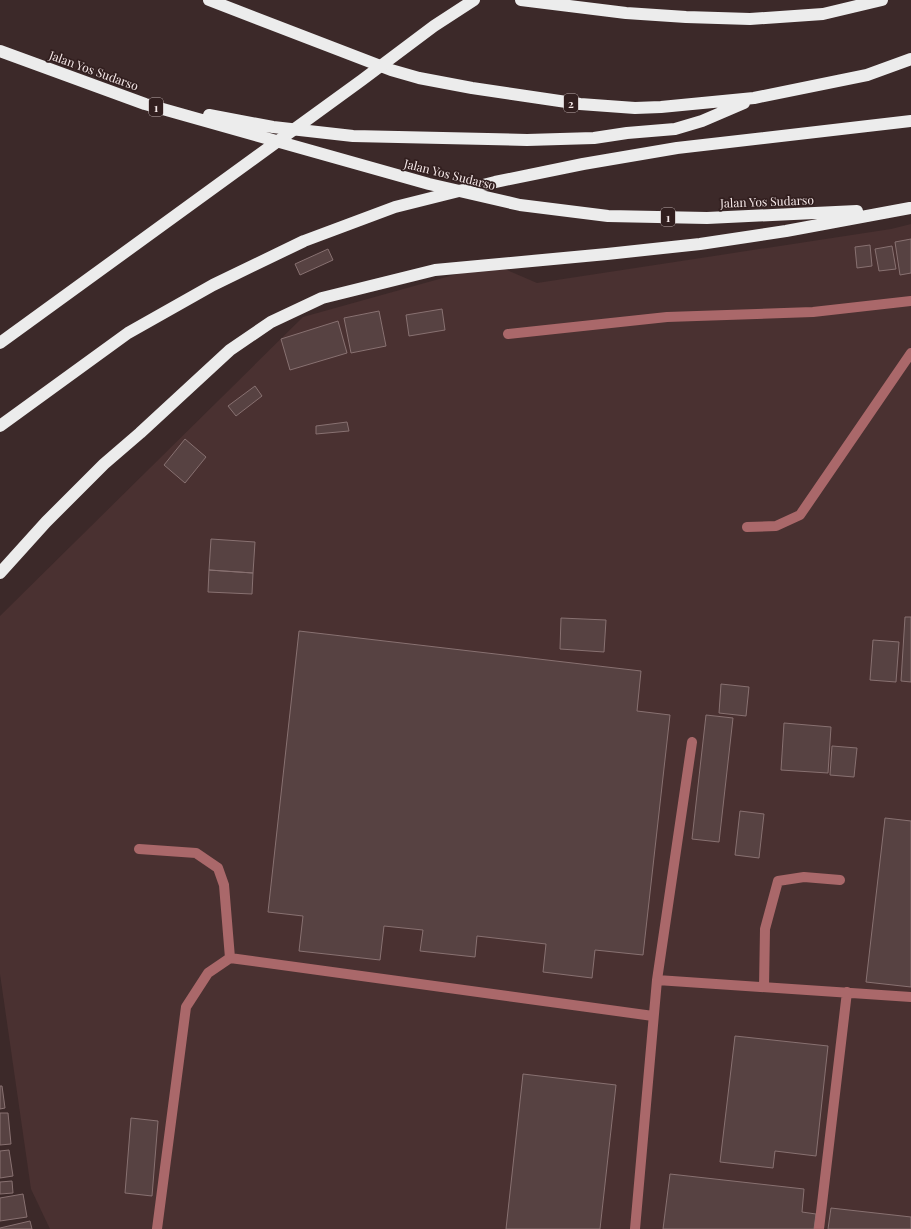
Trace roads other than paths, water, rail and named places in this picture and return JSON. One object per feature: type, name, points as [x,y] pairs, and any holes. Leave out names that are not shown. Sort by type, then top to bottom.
[{"type":"highway","name":"2","points":[[208,0],[391,70],[419,78],[472,88],[580,104],[635,108],[754,98],[867,75],[911,59]]},
{"type":"highway","points":[[0,343],[434,26],[474,0]]},
{"type":"highway","points":[[522,0],[549,2],[626,13],[750,19],[823,14],[882,0]]},
{"type":"highway","name":"Jalan Yos Sudarso","points":[[0,51],[145,104],[421,182],[520,205],[608,216],[707,218],[910,208]]},
{"type":"highway","points":[[145,104],[273,127],[333,134],[383,138],[527,140],[594,138],[675,128],[702,121],[754,98]]},
{"type":"highway","points":[[0,426],[128,333],[213,285],[304,241],[395,207],[495,182],[583,164],[661,151],[911,121]]},
{"type":"highway","points":[[0,573],[46,522],[99,470],[230,350],[271,322],[322,298],[435,270],[700,244],[786,231],[910,208]]},
{"type":"lane","points":[[508,334],[667,317],[813,312],[911,301]]},
{"type":"lane","points":[[747,527],[776,526],[800,515],[911,353]]},
{"type":"lane","points":[[635,1229],[657,980],[692,742]]},
{"type":"lane","points":[[139,849],[196,853],[218,868],[224,885],[230,958]]},
{"type":"lane","points":[[764,987],[765,929],[778,881],[804,877],[840,880]]},
{"type":"lane","points":[[156,1229],[186,1006],[208,973],[230,958],[653,1016]]},
{"type":"lane","points":[[657,980],[911,997]]},
{"type":"lane","points":[[819,1229],[846,992]]}]
